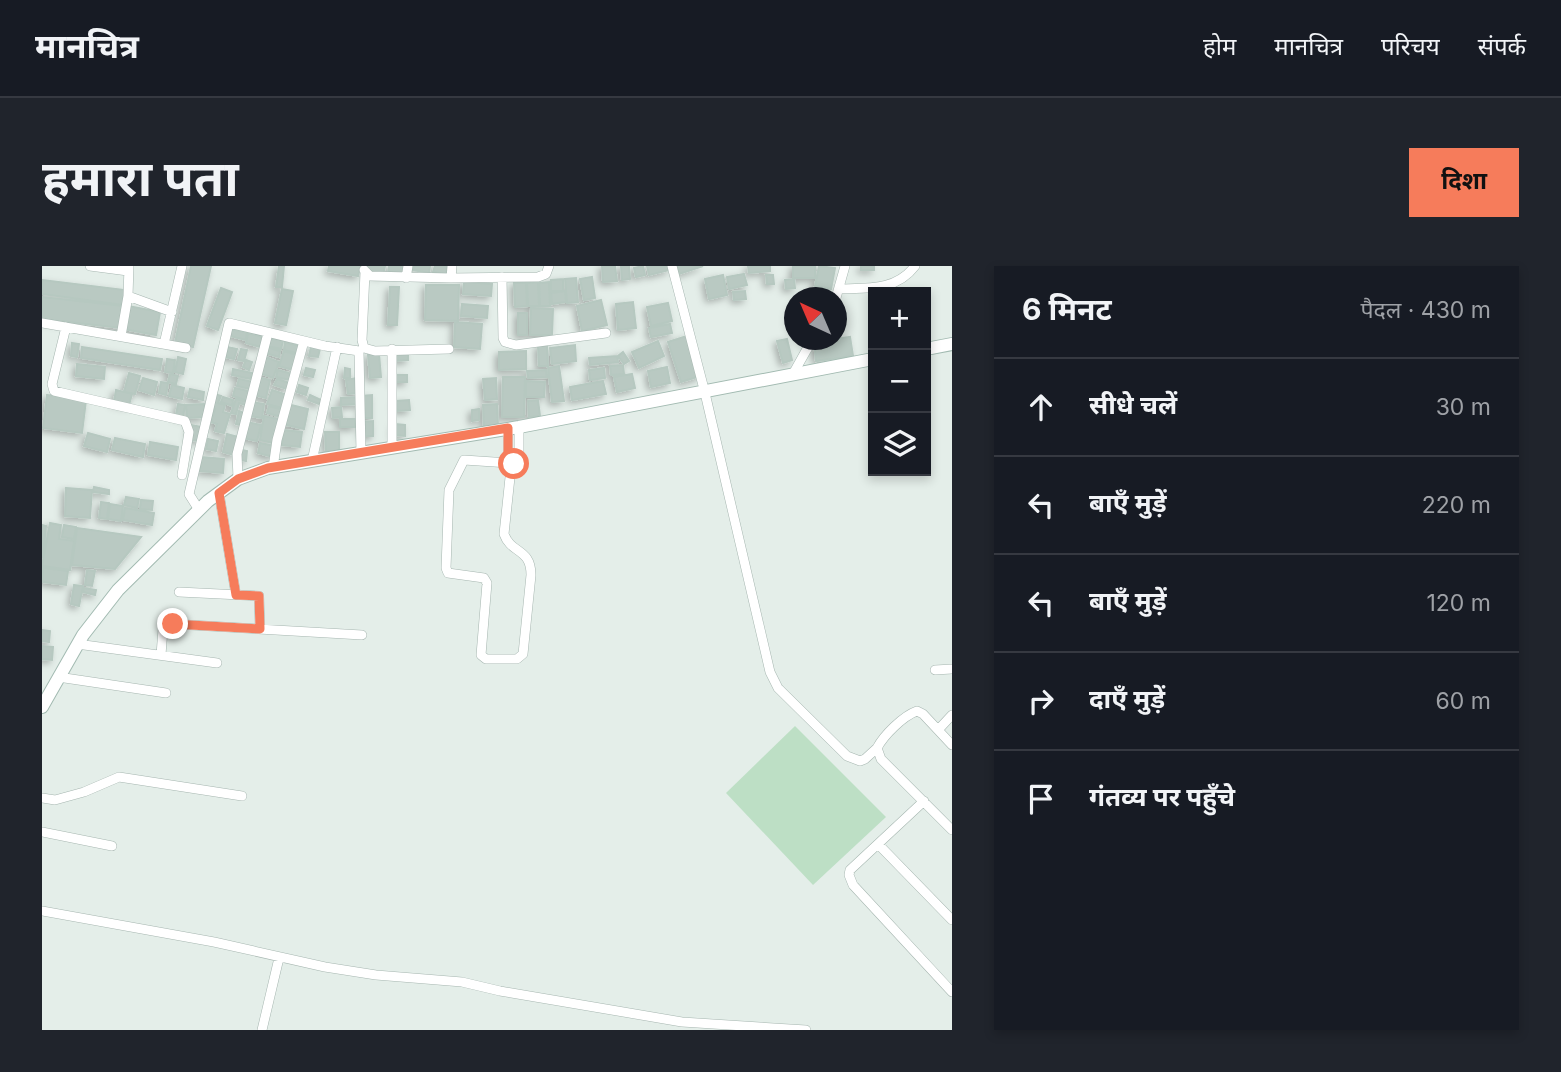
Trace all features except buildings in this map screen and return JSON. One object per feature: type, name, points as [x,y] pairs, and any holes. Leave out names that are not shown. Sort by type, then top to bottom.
[{"type":"street","points":[[89,266],[129,269],[128,296],[121,336]]},
{"type":"street","points":[[164,344],[182,266]]},
{"type":"street","points":[[406,278],[408,266]]},
{"type":"street","points":[[451,278],[452,266]]},
{"type":"street","points":[[364,269],[370,276],[502,278],[542,276],[550,266]]},
{"type":"street","points":[[672,266],[705,393],[770,672],[778,688],[847,756],[860,761],[865,760],[911,712],[917,711],[952,745]]},
{"type":"street","points":[[840,287],[845,266]]},
{"type":"street","points":[[847,292],[890,285],[905,277],[915,266]]},
{"type":"street","points":[[364,269],[364,348],[375,351],[449,349]]},
{"type":"street","points":[[502,278],[505,342],[516,345],[606,333]]},
{"type":"street","points":[[128,296],[172,312]]},
{"type":"street","points":[[42,323],[186,348]]},
{"type":"street","points":[[199,510],[189,494],[229,323],[359,351],[361,453]]},
{"type":"street","points":[[66,327],[52,384],[54,391],[185,421],[190,432],[182,475]]},
{"type":"street","points":[[238,479],[237,454],[268,332]]},
{"type":"street","points":[[273,468],[277,440],[304,341]]},
{"type":"street","points":[[931,348],[952,344]]},
{"type":"street","points":[[312,461],[337,348]]},
{"type":"street","points":[[392,349],[392,447]]},
{"type":"street","points":[[793,374],[806,350]]},
{"type":"street","points":[[42,707],[77,644],[118,590],[199,510],[238,479],[273,468],[514,428],[868,360]]},
{"type":"street","points":[[510,466],[464,460],[449,490],[446,568],[448,573],[484,578],[487,583],[481,655],[486,659],[517,659],[523,654],[531,564],[527,555],[506,541],[504,534],[510,466],[519,454],[514,428]]},
{"type":"street","points":[[219,493],[236,595]]},
{"type":"street","points":[[179,592],[259,596],[260,629]]},
{"type":"street","points":[[173,624],[362,635]]},
{"type":"street","points":[[161,655],[163,629]]},
{"type":"street","points":[[77,644],[217,663]]},
{"type":"street","points":[[935,670],[952,669]]},
{"type":"street","points":[[58,677],[166,693]]},
{"type":"street","points":[[938,730],[952,715]]},
{"type":"street","points":[[877,748],[881,759],[952,830]]},
{"type":"street","points":[[42,798],[55,800],[74,795],[119,777],[242,796]]},
{"type":"street","points":[[924,801],[850,870],[850,880],[952,992]]},
{"type":"street","points":[[42,832],[112,846]]},
{"type":"street","points":[[878,844],[952,920]]},
{"type":"street","points":[[42,911],[376,975],[472,984],[682,1022],[806,1030]]},
{"type":"street","points":[[262,1030],[279,958]]},
{"type":"green space","points":[[795,726],[886,817],[813,885],[726,793]]},
{"type":"route","points":[[173,624],[260,629],[259,596],[236,595],[219,493],[238,479],[268,468],[508,428],[508,459],[511,468],[514,464]]}]
